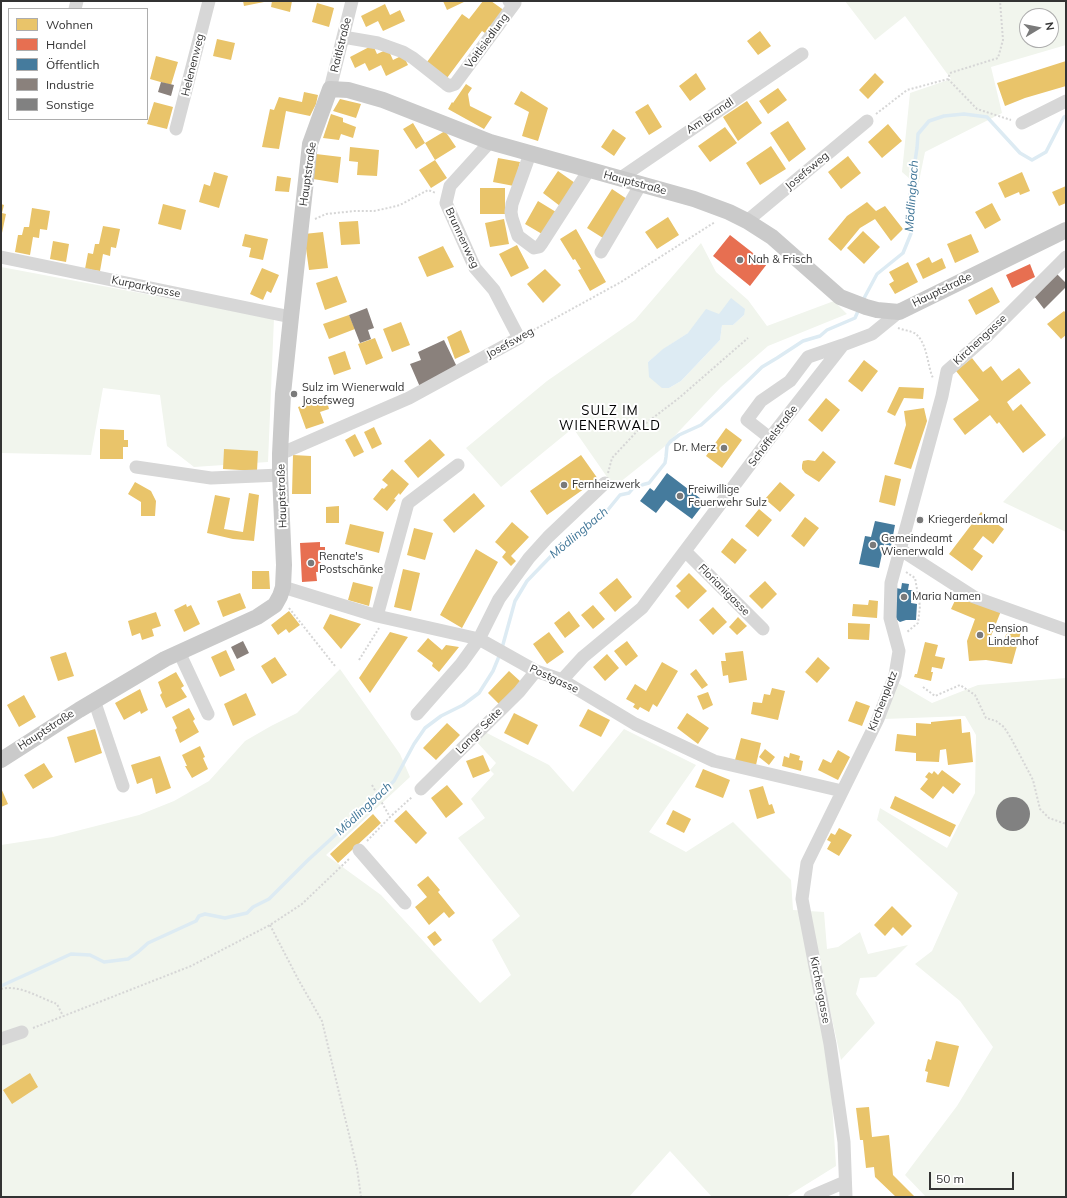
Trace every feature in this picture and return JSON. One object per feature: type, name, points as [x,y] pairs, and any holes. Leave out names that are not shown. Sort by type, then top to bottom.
[{"type":"main road","name":"Hauptstraße","points":[[1,760],[94,700],[165,659],[258,617],[275,605],[281,592],[284,565],[280,454],[283,394],[290,317],[310,144],[330,90],[348,90],[383,100],[490,142],[694,199],[729,212],[747,221],[772,237],[840,297],[877,310],[899,312],[1066,230]]},
{"type":"street","name":"Helenenweg","points":[[176,128],[209,1]]},
{"type":"street","name":"Raitlstraße","points":[[330,90],[352,1]]},
{"type":"street","name":"Voitlsiedlung","points":[[343,37],[378,43],[403,52],[449,86],[455,84],[515,3],[509,1]]},
{"type":"street","name":"Am Brandl","points":[[619,179],[802,54]]},
{"type":"street","points":[[1022,123],[1066,101]]},
{"type":"street","name":"Josefsweg","points":[[747,221],[867,121]]},
{"type":"street","name":"Brunnenweg","points":[[490,142],[450,186],[446,203],[474,268],[494,290],[519,338]]},
{"type":"street","points":[[530,154],[512,204],[511,212],[518,236],[534,248],[539,247],[542,243],[589,170]]},
{"type":"street","points":[[602,252],[641,184]]},
{"type":"street","name":"Kurparkgasse","points":[[1,257],[290,317]]},
{"type":"street","name":"Kirchengasse","points":[[911,512],[942,396],[947,371],[988,335],[1066,257]]},
{"type":"street","points":[[770,438],[747,420],[762,401],[790,381],[808,357],[872,334],[899,312]]},
{"type":"street","name":"Josefsweg","points":[[280,454],[408,398],[519,338]]},
{"type":"street","name":"Schöffelstraße","points":[[562,680],[583,657],[642,608],[770,438],[843,345]]},
{"type":"street","points":[[381,617],[408,504],[458,465]]},
{"type":"street","points":[[136,467],[211,478],[280,475]]},
{"type":"street","points":[[417,714],[461,664],[479,639],[499,599],[529,558],[548,537],[605,483]]},
{"type":"street","name":"Kirchenplatz","points":[[842,791],[878,719],[895,675],[899,651],[890,618],[891,583],[911,512]]},
{"type":"street","points":[[901,550],[974,597],[1066,630]]},
{"type":"street","name":"Florianigasse","points":[[684,551],[763,629]]},
{"type":"street","name":"Postgasse","points":[[281,592],[381,617],[479,639],[536,671],[562,680],[635,724],[714,761],[842,791]]},
{"type":"street","points":[[179,652],[208,714]]},
{"type":"street","name":"Lange Seite","points":[[421,789],[520,692],[536,671]]},
{"type":"street","points":[[94,700],[123,786]]},
{"type":"street","name":"Kirchengasse","points":[[842,791],[807,863],[802,899],[830,1044],[844,1142],[846,1197]]},
{"type":"street","points":[[359,850],[405,903]]},
{"type":"street","points":[[1,1039],[22,1032]]},
{"type":"street","points":[[810,1197],[845,1182]]},
{"type":"path","points":[[948,79],[950,73],[998,58],[1003,40],[1000,1]]},
{"type":"path","points":[[867,121],[907,90],[948,79]]},
{"type":"path","points":[[948,79],[977,109],[1022,123]]},
{"type":"path","name":"Brunnenweg","points":[[302,219],[316,219],[326,214],[374,211],[388,208],[400,204],[428,190],[447,198]]},
{"type":"path","name":"Josefsweg","points":[[519,338],[621,282],[729,212]]},
{"type":"path","points":[[885,324],[916,334],[925,348],[930,372],[942,396]]},
{"type":"path","points":[[605,483],[612,458],[641,427],[679,398],[748,338]]},
{"type":"path","points":[[896,566],[916,578],[920,606],[918,624]]},
{"type":"path","points":[[281,592],[335,666]]},
{"type":"path","points":[[359,660],[381,617]]},
{"type":"path","points":[[923,687],[935,696],[960,686],[975,695],[986,718],[996,721],[1004,727],[1012,740],[1033,780],[1040,809],[1049,818],[1066,824]]},
{"type":"path","points":[[372,785],[390,817]]},
{"type":"path","points":[[22,1032],[191,966],[270,925],[302,904],[359,850],[390,817],[421,789]]},
{"type":"path","points":[[270,925],[322,1021],[357,1168],[361,1197]]},
{"type":"path","points":[[1,990],[7,988],[27,991],[35,996],[57,1004],[63,1016]]},
{"type":"shaded area","points":[[845,1],[1066,1],[1066,45],[1059,47],[1059,8],[1019,8],[1019,48],[1056,48],[991,67],[1002,113],[925,152],[918,186],[902,172],[910,93],[951,79],[905,16],[875,40]]},
{"type":"shaded area","points":[[701,243],[716,272],[748,300],[767,326],[834,301],[847,314],[768,346],[721,387],[664,447],[614,487],[573,428],[501,487],[466,448],[547,381],[635,320]],"holes":[[[719,315],[744,315],[733,325],[722,325],[720,340],[681,381],[669,388],[648,362],[674,342]]]},
{"type":"shaded area","points":[[1,267],[274,318],[268,462],[194,467],[167,446],[160,395],[103,388],[91,455],[1,453]]},
{"type":"shaded area","points":[[731,298],[745,309],[744,315],[733,325],[722,325],[720,340],[681,381],[669,388],[662,388],[649,377],[648,362],[663,349],[688,333],[706,309],[719,314]]},
{"type":"shaded area","points":[[1066,435],[1066,532],[1003,502]]},
{"type":"shaded area","points":[[340,669],[400,754],[410,777],[326,855],[381,895],[480,1003],[511,975],[492,940],[520,916],[458,838],[485,818],[471,799],[494,774],[490,770],[496,763],[475,740],[485,732],[549,765],[573,792],[624,729],[696,765],[649,832],[686,852],[733,822],[791,880],[793,910],[824,912],[827,949],[838,947],[860,932],[868,954],[908,945],[876,977],[860,978],[856,994],[875,1023],[841,1060],[827,996],[836,1166],[786,1197],[712,1197],[670,1151],[629,1197],[1,1197],[1,845],[53,837],[139,815],[174,801],[209,781],[245,741],[297,713]]},
{"type":"shaded area","points":[[1066,678],[1066,1197],[926,1197],[905,1175],[957,1106],[993,1047],[960,1001],[915,964],[932,951],[958,893],[877,820],[880,808],[947,848],[975,793],[976,735],[965,716],[884,719],[898,683],[932,703],[978,685]]},
{"type":"building: Wohnen","points":[[243,1],[263,1],[264,2],[244,6]]},
{"type":"building: Wohnen","points":[[272,1],[292,1],[290,12],[271,7]]},
{"type":"building: Wohnen","points":[[443,1],[466,1],[447,10]]},
{"type":"building: Wohnen","points":[[483,1],[491,1],[505,11],[488,35],[482,31],[447,78],[427,62],[462,14],[469,19]]},
{"type":"building: Wohnen","points":[[317,3],[334,8],[329,27],[312,22]]},
{"type":"building: Wohnen","points":[[385,4],[390,15],[400,10],[405,21],[383,31],[378,21],[366,27],[361,16]]},
{"type":"building: Wohnen","points":[[760,31],[771,46],[758,55],[747,41]]},
{"type":"building: Wohnen","points":[[217,39],[235,43],[231,60],[213,56]]},
{"type":"building: Wohnen","points":[[373,45],[377,54],[388,49],[393,60],[403,55],[408,65],[386,76],[381,65],[369,71],[365,63],[355,68],[350,57]]},
{"type":"building: Wohnen","points":[[156,56],[178,62],[171,85],[150,79]]},
{"type":"building: Wohnen","points":[[1066,61],[1066,86],[1025,98],[1005,106],[997,83]]},
{"type":"building: Wohnen","points":[[696,73],[706,89],[690,101],[679,86]]},
{"type":"building: Wohnen","points":[[875,73],[884,82],[868,99],[859,90]]},
{"type":"building: Wohnen","points":[[466,84],[472,88],[468,94],[470,106],[492,117],[484,129],[448,109]]},
{"type":"building: Wohnen","points":[[778,88],[787,100],[768,114],[759,101]]},
{"type":"building: Wohnen","points":[[521,91],[548,108],[538,141],[522,136],[529,112],[514,104]]},
{"type":"building: Wohnen","points":[[304,92],[318,95],[316,104],[310,116],[286,111],[279,149],[262,147],[270,109],[274,110],[279,97],[302,102]]},
{"type":"building: Wohnen","points":[[340,99],[361,104],[356,118],[333,111]]},
{"type":"building: Wohnen","points":[[747,101],[762,123],[738,141],[723,117]]},
{"type":"building: Wohnen","points":[[154,102],[173,107],[167,129],[147,124]]},
{"type":"building: Wohnen","points":[[648,104],[662,127],[649,135],[635,112]]},
{"type":"building: Wohnen","points":[[331,114],[343,118],[343,122],[356,127],[353,138],[341,134],[339,140],[323,138]]},
{"type":"building: Wohnen","points":[[788,121],[806,149],[789,162],[770,133]]},
{"type":"building: Wohnen","points":[[413,123],[425,143],[416,149],[403,129]]},
{"type":"building: Wohnen","points":[[888,124],[902,141],[882,158],[868,142]]},
{"type":"building: Wohnen","points":[[725,127],[737,143],[710,162],[698,146]]},
{"type":"building: Wohnen","points":[[613,129],[626,138],[614,156],[601,147]]},
{"type":"building: Wohnen","points":[[445,131],[456,147],[435,160],[425,143]]},
{"type":"building: Wohnen","points":[[771,146],[786,169],[760,185],[746,163]]},
{"type":"building: Wohnen","points":[[350,147],[379,150],[377,176],[357,175],[358,162],[349,161]]},
{"type":"building: Wohnen","points":[[316,154],[341,157],[338,183],[313,179]]},
{"type":"building: Wohnen","points":[[848,156],[861,173],[841,189],[828,172]]},
{"type":"building: Wohnen","points":[[498,158],[520,162],[514,186],[493,182]]},
{"type":"building: Wohnen","points":[[435,160],[447,178],[431,188],[419,170]]},
{"type":"building: Wohnen","points":[[558,171],[575,183],[560,206],[543,193]]},
{"type":"building: Wohnen","points":[[214,172],[228,176],[219,208],[199,202],[204,184],[210,186]]},
{"type":"building: Wohnen","points":[[1022,172],[1030,191],[1020,195],[1019,192],[1005,198],[998,183]]},
{"type":"building: Wohnen","points":[[277,176],[291,178],[289,192],[275,191]]},
{"type":"building: Wohnen","points":[[1066,186],[1066,203],[1059,206],[1052,192]]},
{"type":"building: Wohnen","points":[[480,188],[505,188],[505,214],[480,214]]},
{"type":"building: Wohnen","points":[[612,189],[627,199],[603,238],[587,228]]},
{"type":"building: Wohnen","points":[[538,201],[556,212],[542,234],[525,224]]},
{"type":"building: Wohnen","points":[[867,202],[876,211],[885,206],[903,229],[891,241],[875,219],[860,228],[841,251],[828,239],[847,216]]},
{"type":"building: Wohnen","points":[[992,203],[1001,220],[985,229],[975,212]]},
{"type":"building: Wohnen","points":[[1,204],[4,205],[2,213],[6,214],[2,233]]},
{"type":"building: Wohnen","points":[[163,204],[186,210],[181,230],[158,224]]},
{"type":"building: Wohnen","points":[[32,208],[50,211],[47,230],[40,229],[39,238],[33,237],[30,255],[15,252],[18,235],[22,235],[24,227],[29,227]]},
{"type":"building: Wohnen","points":[[668,217],[679,235],[657,249],[645,232]]},
{"type":"building: Wohnen","points":[[504,219],[509,244],[490,247],[485,223]]},
{"type":"building: Wohnen","points":[[358,221],[360,244],[341,245],[339,222]]},
{"type":"building: Wohnen","points":[[103,226],[120,229],[116,248],[111,247],[110,256],[103,254],[100,271],[85,269],[88,253],[93,254],[95,244],[99,244]]},
{"type":"building: Wohnen","points":[[576,229],[606,282],[590,291],[578,270],[581,269],[575,259],[573,260],[560,239]]},
{"type":"building: Wohnen","points":[[863,231],[880,247],[864,264],[847,248]]},
{"type":"building: Wohnen","points":[[323,232],[328,268],[309,270],[304,234]]},
{"type":"building: Wohnen","points":[[245,234],[268,239],[263,260],[249,257],[251,248],[242,246]]},
{"type":"building: Wohnen","points":[[971,234],[979,252],[955,263],[947,244]]},
{"type":"building: Wohnen","points":[[53,241],[69,244],[66,262],[50,259]]},
{"type":"building: Wohnen","points":[[517,245],[529,268],[511,277],[499,254]]},
{"type":"building: Wohnen","points":[[443,246],[454,267],[427,277],[418,257]]},
{"type":"building: Wohnen","points":[[929,257],[932,263],[942,258],[946,268],[923,279],[916,264]]},
{"type":"building: Wohnen","points":[[908,262],[918,282],[895,294],[889,284],[894,281],[889,272]]},
{"type":"building: Wohnen","points":[[262,268],[279,275],[271,293],[267,291],[263,300],[250,294]]},
{"type":"building: Wohnen","points":[[545,269],[561,285],[543,303],[527,284]]},
{"type":"building: Wohnen","points":[[337,276],[347,302],[325,310],[316,283]]},
{"type":"building: Wohnen","points":[[992,287],[1000,302],[976,315],[968,300]]},
{"type":"building: Wohnen","points":[[1064,311],[1066,313],[1066,335],[1061,339],[1047,324]]},
{"type":"building: Wohnen","points":[[349,315],[355,329],[329,339],[323,324]]},
{"type":"building: Wohnen","points":[[401,322],[410,345],[392,352],[383,329]]},
{"type":"building: Wohnen","points":[[461,330],[470,352],[455,359],[447,337]]},
{"type":"building: Wohnen","points":[[375,338],[383,358],[366,365],[358,344]]},
{"type":"building: Wohnen","points":[[345,351],[351,369],[334,375],[328,357]]},
{"type":"building: Wohnen","points":[[972,358],[983,372],[991,366],[1002,381],[1019,368],[1031,383],[1007,402],[1013,411],[1021,404],[1046,435],[1023,453],[999,422],[997,424],[990,415],[965,435],[953,419],[979,400],[956,371]]},
{"type":"building: Wohnen","points":[[864,360],[878,371],[862,392],[848,381]]},
{"type":"building: Wohnen","points":[[899,387],[924,388],[923,399],[904,398],[895,416],[887,412]]},
{"type":"building: Wohnen","points":[[326,398],[329,409],[320,412],[324,423],[306,429],[298,407]]},
{"type":"building: Wohnen","points":[[826,398],[840,410],[822,432],[808,420]]},
{"type":"building: Wohnen","points":[[924,408],[927,421],[911,469],[894,464],[906,425],[904,411]]},
{"type":"building: Wohnen","points":[[374,427],[382,444],[372,449],[364,432]]},
{"type":"building: Wohnen","name":"Dr. Merz","points":[[726,428],[742,440],[722,468],[706,456]]},
{"type":"building: Wohnen","points":[[100,429],[124,430],[124,440],[128,440],[128,447],[123,447],[123,459],[100,459]]},
{"type":"building: Wohnen","points":[[355,434],[364,452],[354,457],[345,440]]},
{"type":"building: Wohnen","points":[[430,439],[445,455],[418,478],[404,461]]},
{"type":"building: Wohnen","points":[[224,449],[258,451],[257,471],[223,469]]},
{"type":"building: Wohnen","points":[[823,451],[836,462],[819,482],[805,473],[802,469],[802,465],[803,461],[815,461]]},
{"type":"building: Wohnen","points":[[293,455],[311,456],[311,494],[292,494]]},
{"type":"building: Wohnen","name":"Fernheizwerk","points":[[581,455],[598,479],[547,515],[530,491]]},
{"type":"building: Wohnen","points":[[392,469],[409,484],[400,495],[399,493],[394,499],[396,500],[387,511],[373,499],[382,488],[384,489],[388,485],[382,480]]},
{"type":"building: Wohnen","points":[[885,475],[901,479],[895,506],[879,502]]},
{"type":"building: Wohnen","points":[[135,482],[151,491],[156,501],[155,516],[141,516],[141,502],[128,494]]},
{"type":"building: Wohnen","points":[[780,482],[795,495],[780,512],[765,499]]},
{"type":"building: Wohnen","points":[[249,493],[259,495],[254,541],[233,539],[207,533],[215,495],[230,498],[224,529],[243,532]]},
{"type":"building: Wohnen","points":[[474,493],[485,506],[454,533],[443,520]]},
{"type":"building: Wohnen","points":[[339,506],[339,523],[326,523],[326,507]]},
{"type":"building: Wohnen","points":[[759,509],[772,520],[758,537],[745,526]]},
{"type":"building: Wohnen","points":[[981,512],[1004,529],[993,544],[983,536],[973,549],[983,556],[972,571],[949,554]]},
{"type":"building: Wohnen","points":[[805,517],[819,528],[804,547],[791,536]]},
{"type":"building: Wohnen","points":[[512,522],[529,537],[511,556],[516,561],[511,566],[502,557],[506,552],[495,542]]},
{"type":"building: Wohnen","points":[[350,524],[384,532],[379,553],[345,544]]},
{"type":"building: Wohnen","points":[[414,528],[433,533],[425,560],[407,555]]},
{"type":"building: Wohnen","points":[[732,538],[747,550],[735,564],[721,552]]},
{"type":"building: Wohnen","points":[[476,549],[498,562],[462,628],[440,615]]},
{"type":"building: Wohnen","points":[[403,569],[420,573],[411,611],[394,607]]},
{"type":"building: Wohnen","points":[[252,571],[269,571],[270,589],[252,589]]},
{"type":"building: Wohnen","points":[[689,573],[707,591],[688,609],[675,596],[681,591],[676,586]]},
{"type":"building: Wohnen","points":[[617,578],[632,597],[615,612],[599,593]]},
{"type":"building: Wohnen","points":[[765,581],[777,594],[762,609],[749,596]]},
{"type":"building: Wohnen","points":[[353,582],[373,587],[369,606],[348,600]]},
{"type":"building: Wohnen","points":[[240,593],[246,608],[223,617],[217,601]]},
{"type":"building: Wohnen","name":"Pension Lindenhof","points":[[958,594],[1001,611],[989,641],[1003,644],[1009,625],[1022,628],[1012,664],[986,660],[969,661],[967,641],[975,619],[951,609]]},
{"type":"building: Wohnen","points":[[869,600],[878,601],[877,618],[852,616],[853,604],[868,605]]},
{"type":"building: Wohnen","points":[[186,604],[187,607],[191,605],[200,624],[184,632],[174,610]]},
{"type":"building: Wohnen","points":[[593,605],[605,619],[593,629],[581,615]]},
{"type":"building: Wohnen","points":[[713,607],[727,622],[713,635],[699,620]]},
{"type":"building: Wohnen","points":[[289,611],[300,625],[289,633],[286,629],[278,635],[271,625]]},
{"type":"building: Wohnen","points":[[569,611],[580,626],[565,638],[554,623]]},
{"type":"building: Wohnen","points":[[156,612],[161,626],[152,629],[154,636],[142,640],[140,633],[132,636],[128,621]]},
{"type":"building: Wohnen","points":[[330,614],[361,624],[341,649],[323,628]]},
{"type":"building: Wohnen","points":[[738,617],[747,626],[737,635],[729,627]]},
{"type":"building: Wohnen","points":[[848,623],[870,624],[869,640],[848,639]]},
{"type":"building: Wohnen","points":[[390,632],[408,637],[370,693],[359,678]]},
{"type":"building: Wohnen","points":[[549,632],[564,652],[547,664],[533,644]]},
{"type":"building: Wohnen","points":[[428,638],[442,650],[446,645],[459,647],[439,672],[432,666],[433,663],[417,651]]},
{"type":"building: Wohnen","points":[[627,641],[638,656],[626,666],[614,651]]},
{"type":"building: Wohnen","points":[[925,642],[938,645],[935,656],[945,658],[942,669],[932,667],[931,672],[933,672],[931,681],[914,677],[915,674],[917,674]]},
{"type":"building: Wohnen","points":[[226,650],[235,670],[220,677],[211,657]]},
{"type":"building: Wohnen","points":[[743,651],[747,680],[729,683],[728,675],[723,676],[721,661],[726,661],[725,653]]},
{"type":"building: Wohnen","points":[[66,652],[74,676],[58,681],[50,657]]},
{"type":"building: Wohnen","points":[[607,654],[619,668],[605,681],[593,667]]},
{"type":"building: Wohnen","points":[[275,657],[287,675],[272,684],[261,666]]},
{"type":"building: Wohnen","points":[[818,657],[830,668],[817,683],[805,672]]},
{"type":"building: Wohnen","points":[[662,662],[678,671],[657,707],[653,704],[649,712],[640,707],[638,710],[633,707],[635,704],[626,699],[635,684],[646,691]]},
{"type":"building: Wohnen","points":[[696,669],[708,685],[702,689],[690,674]]},
{"type":"building: Wohnen","points":[[509,671],[521,682],[499,704],[488,693]]},
{"type":"building: Wohnen","points":[[176,672],[184,686],[181,688],[187,697],[166,708],[160,695],[162,693],[158,682]]},
{"type":"building: Wohnen","points":[[772,688],[785,691],[778,720],[751,714],[753,702],[762,703],[764,694],[770,695]]},
{"type":"building: Wohnen","points":[[140,689],[148,710],[141,714],[140,711],[124,720],[115,703]]},
{"type":"building: Wohnen","points":[[708,692],[713,705],[703,710],[697,696]]},
{"type":"building: Wohnen","points":[[246,693],[256,715],[233,726],[224,704]]},
{"type":"building: Wohnen","points":[[24,695],[36,717],[19,727],[7,705]]},
{"type":"building: Wohnen","points":[[856,701],[870,706],[862,726],[848,721]]},
{"type":"building: Wohnen","points":[[189,708],[195,719],[193,721],[199,732],[180,743],[175,730],[177,728],[172,717]]},
{"type":"building: Wohnen","points":[[588,709],[610,720],[601,737],[579,726]]},
{"type":"building: Wohnen","points":[[514,713],[538,725],[528,745],[504,733]]},
{"type":"building: Wohnen","points":[[687,713],[709,728],[698,744],[677,728]]},
{"type":"building: Wohnen","points":[[961,719],[962,733],[970,732],[973,762],[948,765],[946,749],[940,750],[939,762],[916,761],[916,753],[895,751],[897,734],[916,736],[916,723],[931,724],[931,722]]},
{"type":"building: Wohnen","points":[[447,723],[460,735],[436,760],[423,748]]},
{"type":"building: Wohnen","points":[[95,729],[102,753],[75,763],[67,737]]},
{"type":"building: Wohnen","points":[[741,738],[761,743],[756,765],[735,760]]},
{"type":"building: Wohnen","points":[[200,746],[208,769],[192,778],[185,766],[187,766],[182,755]]},
{"type":"building: Wohnen","points":[[765,749],[775,757],[769,765],[759,757]]},
{"type":"building: Wohnen","points":[[838,750],[850,757],[838,780],[818,770],[823,759],[831,763]]},
{"type":"building: Wohnen","points":[[790,753],[800,756],[799,760],[803,761],[801,771],[782,766],[784,756],[789,758]]},
{"type":"building: Wohnen","points":[[483,755],[490,771],[473,778],[466,761]]},
{"type":"building: Wohnen","points":[[160,756],[171,788],[156,794],[152,778],[137,784],[131,765]]},
{"type":"building: Wohnen","points":[[44,763],[53,777],[33,789],[24,775]]},
{"type":"building: Wohnen","points":[[703,769],[730,780],[723,798],[695,787]]},
{"type":"building: Wohnen","points":[[942,770],[961,784],[953,794],[943,786],[933,799],[920,789],[928,779],[925,777],[929,772],[932,774],[934,771],[938,775]]},
{"type":"building: Wohnen","points":[[447,785],[463,804],[446,818],[431,798]]},
{"type":"building: Wohnen","points":[[763,786],[769,805],[772,804],[775,813],[757,819],[749,790]]},
{"type":"building: Wohnen","points":[[1,788],[8,804],[1,807]]},
{"type":"building: Wohnen","points":[[895,796],[956,825],[950,837],[890,808]]},
{"type":"building: Wohnen","points":[[406,810],[427,833],[416,844],[394,821]]},
{"type":"building: Wohnen","points":[[673,810],[691,819],[684,833],[666,824]]},
{"type":"building: Wohnen","points":[[373,814],[381,823],[338,863],[330,854]]},
{"type":"building: Wohnen","points":[[839,828],[852,835],[839,856],[827,849],[831,842],[827,840],[831,833],[835,835]]},
{"type":"building: Wohnen","points":[[428,876],[440,890],[438,892],[455,913],[449,918],[444,912],[429,925],[415,907],[427,897],[417,885]]},
{"type":"building: Wohnen","points":[[892,906],[912,926],[902,936],[893,927],[885,936],[874,925]]},
{"type":"building: Wohnen","points":[[435,931],[442,940],[434,946],[427,937]]},
{"type":"building: Wohnen","points":[[936,1041],[959,1046],[949,1087],[926,1082],[928,1072],[925,1071],[928,1059],[931,1060]]},
{"type":"building: Wohnen","points":[[30,1073],[38,1087],[12,1104],[3,1090]]},
{"type":"building: Wohnen","points":[[869,1107],[872,1137],[889,1135],[893,1175],[915,1197],[896,1197],[875,1177],[874,1167],[866,1168],[863,1140],[860,1140],[856,1108]]},
{"type":"building: Handel","name":"Nah & Frisch","points":[[730,235],[767,264],[750,286],[713,256]]},
{"type":"building: Handel","points":[[1030,264],[1035,277],[1012,288],[1006,275]]},
{"type":"building: Handel","name":"Renate's Postschänke","points":[[320,542],[320,547],[325,547],[325,553],[320,554],[321,572],[316,572],[317,581],[302,582],[300,543]]},
{"type":"building: Öffentlich","points":[[667,473],[705,502],[692,519],[666,500],[656,513],[640,501],[650,488],[654,491]]},
{"type":"building: Öffentlich","name":"Gemeindeamt Wienerwald","points":[[875,521],[895,525],[891,546],[884,544],[879,568],[859,564],[865,536],[871,537]]},
{"type":"building: Öffentlich","name":"Maria Namen","points":[[902,583],[909,584],[908,590],[913,590],[911,603],[917,604],[916,620],[906,620],[900,622],[896,619],[896,588],[901,589]]},
{"type":"building: Industrie","points":[[161,82],[174,85],[171,96],[158,92]]},
{"type":"building: Industrie","points":[[1057,274],[1066,283],[1066,287],[1044,309],[1034,296]]},
{"type":"building: Industrie","points":[[367,308],[374,328],[368,330],[371,339],[360,343],[349,315]]},
{"type":"building: Industrie","points":[[444,340],[457,367],[420,387],[410,364],[421,360],[418,352]]},
{"type":"building: Industrie","points":[[243,641],[249,653],[237,659],[231,647]]},
{"type":"building: Sonstige","points":[[1010,797],[1016,797],[1025,802],[1029,808],[1029,820],[1025,826],[1016,831],[1010,831],[1001,826],[996,817],[996,811],[1001,802]]},
{"type":"waterway","name":"Mödlingbach","points":[[862,302],[877,274],[903,253],[912,231],[910,194],[918,134],[929,121],[944,116],[964,114],[987,117],[1020,153],[1032,160],[1046,152],[1064,117],[1066,116]]},
{"type":"waterway","name":"Mödlingbach","points":[[502,648],[515,601],[527,581],[554,553],[602,517],[620,495],[629,493],[634,487],[649,483],[665,463],[667,446],[670,442],[679,435],[701,425],[762,367],[803,341],[820,336],[827,330],[855,318],[859,309]]},
{"type":"waterway","name":"Mödlingbach","points":[[1,986],[71,954],[90,955],[104,962],[128,959],[148,943],[196,921],[199,916],[205,914],[225,918],[247,913],[253,907],[269,899],[307,861],[394,781],[414,744],[425,728],[441,716],[463,705],[479,693],[493,671],[500,654]]},
{"type":"place","name":"Nah & Frisch","points":[[740,260]]},
{"type":"place","name":"Sulz im Wienerwald Josefsweg","points":[[294,394]]},
{"type":"place","name":"Dr. Merz","points":[[724,448]]},
{"type":"place","name":"Fernheizwerk","points":[[564,485]]},
{"type":"place","name":"Freiwillige Feuerwehr Sulz","points":[[680,496]]},
{"type":"place","name":"Kriegerdenkmal","points":[[920,520]]},
{"type":"place","name":"Gemeindeamt Wienerwald","points":[[873,545]]},
{"type":"place","name":"Renate's Postschänke","points":[[311,563]]},
{"type":"place","name":"Maria Namen","points":[[904,597]]},
{"type":"place","name":"Pension Lindenhof","points":[[980,635]]},
{"type":"district","name":"SULZ IM WIENERWALD","points":[[610,418]]}]
